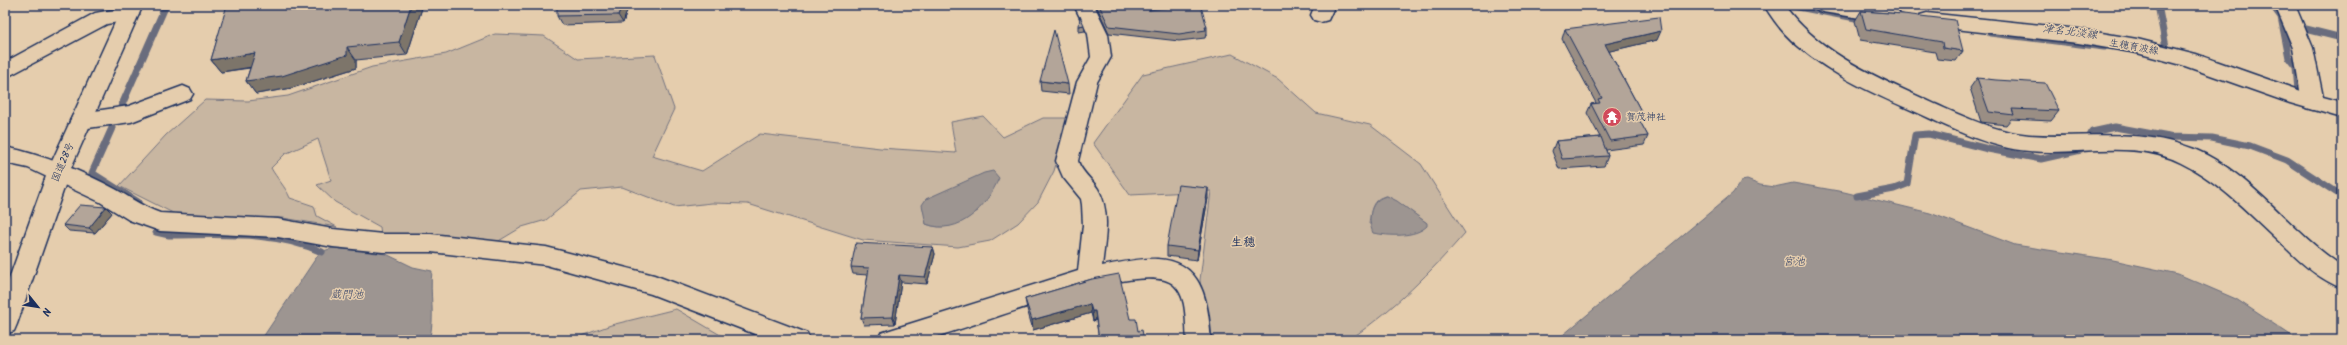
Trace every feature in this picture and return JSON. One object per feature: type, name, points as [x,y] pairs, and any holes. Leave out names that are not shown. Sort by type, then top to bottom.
[{"type":"main road","points":[[1084,5],[1087,8],[1098,34],[1101,57],[1087,82],[1067,161],[1068,168],[1080,181],[1093,201],[1089,277]]},
{"type":"main road","points":[[1774,5],[1794,31],[1806,42],[1844,68],[1874,84],[1988,133],[2027,143],[2147,144],[2190,157],[2234,187],[2306,254],[2342,278]]},
{"type":"main road","name":"生穂育波線","points":[[1823,5],[2135,46],[2200,63],[2313,102],[2342,110]]},
{"type":"main road","points":[[2285,5],[2303,48],[2313,102]]},
{"type":"main road","points":[[5,71],[102,18],[131,9]]},
{"type":"main road","name":"国道28号","points":[[5,324],[59,172],[131,9]]},
{"type":"main road","points":[[81,122],[131,114],[183,94]]},
{"type":"main road","points":[[5,155],[33,161],[59,172],[108,196],[137,214],[160,222],[278,228],[334,238],[371,242],[431,243],[546,256],[654,285],[798,340]]},
{"type":"main road","points":[[890,340],[1089,277],[1156,268],[1168,270],[1182,278],[1192,292],[1196,305],[1199,340]]},
{"type":"shaded area","points":[[495,34],[544,36],[578,59],[655,55],[674,109],[652,156],[702,171],[760,134],[880,148],[956,153],[951,122],[983,116],[1003,137],[1043,118],[1069,118],[1054,171],[1038,202],[1018,223],[990,241],[958,247],[863,240],[748,204],[712,203],[674,207],[622,187],[581,191],[546,220],[522,227],[497,242],[426,235],[381,235],[380,227],[335,202],[317,185],[331,180],[318,139],[285,154],[271,168],[290,198],[314,206],[317,216],[337,227],[283,218],[179,216],[119,186],[166,135],[205,100],[248,101],[288,96],[372,67],[446,54]],"holes":[[[948,191],[978,211],[953,225],[940,227],[926,224],[926,199]]]},
{"type":"shaded area","points":[[1232,54],[1278,79],[1316,113],[1370,125],[1421,164],[1465,233],[1412,289],[1398,302],[1352,338],[1353,340],[1208,340],[1200,280],[1211,191],[1130,195],[1093,143],[1143,74]],"holes":[[[1387,196],[1427,223],[1369,224],[1371,210],[1375,202],[1378,199]]]},
{"type":"shaded area","points":[[676,309],[729,340],[570,340],[611,325]]},
{"type":"water","points":[[993,171],[999,178],[994,189],[980,208],[971,216],[961,223],[950,226],[938,227],[926,224],[922,205],[926,199],[984,173]]},
{"type":"water","name":"宮池","points":[[1747,180],[1760,185],[1774,187],[1793,183],[1844,192],[1930,213],[2015,245],[2113,260],[2178,274],[2236,299],[2298,340],[1557,340],[1733,193],[1741,181]]},
{"type":"water","points":[[1387,196],[1397,201],[1427,223],[1427,226],[1416,233],[1402,235],[1373,233],[1370,222],[1371,210],[1377,201]]},
{"type":"water","name":"蔵門池","points":[[333,248],[386,254],[413,267],[432,271],[432,323],[429,340],[261,340],[320,252]]},
{"type":"building","points":[[227,5],[411,5],[399,42],[347,47],[347,55],[282,76],[246,81],[255,53],[211,60]]},
{"type":"building","points":[[557,5],[622,5],[618,15],[557,16]]},
{"type":"building","points":[[1099,5],[1150,5],[1149,10],[1188,5],[1201,7],[1207,27],[1205,27],[1206,30],[1179,34],[1109,26]]},
{"type":"building","points":[[1861,11],[1955,20],[1963,51],[1943,48],[1942,42],[1866,29]]},
{"type":"building","points":[[1080,16],[1084,25],[1079,26]]},
{"type":"building","points":[[1659,17],[1661,31],[1605,44],[1642,113],[1636,114],[1648,136],[1610,141],[1591,104],[1600,103],[1598,99],[1602,98],[1565,29]]},
{"type":"building","points":[[1054,30],[1068,84],[1040,81]]},
{"type":"building","points":[[1977,78],[2045,83],[2059,111],[2012,109],[2014,115],[1989,112]]},
{"type":"building","points":[[1601,137],[1608,156],[1562,159],[1556,141]]},
{"type":"building","points":[[1178,185],[1208,188],[1198,250],[1167,246]]},
{"type":"building","points":[[80,205],[106,207],[89,228],[63,225]]},
{"type":"building","points":[[856,243],[933,247],[925,277],[899,275],[893,317],[861,318],[869,268],[851,267]]},
{"type":"building","points":[[1119,274],[1130,319],[1136,319],[1138,331],[1142,330],[1144,340],[1099,340],[1095,311],[1092,311],[1090,304],[1032,320],[1025,299],[1092,279]]},
{"type":"waterway","points":[[121,107],[166,5]]},
{"type":"waterway","name":"津名北淡線","points":[[1788,5],[1866,20]]},
{"type":"waterway","points":[[2158,5],[2166,47]]},
{"type":"waterway","points":[[2272,5],[2281,17],[2289,58],[2296,67],[2298,91]]},
{"type":"waterway","points":[[2302,28],[2342,38]]},
{"type":"waterway","name":"津名北淡線","points":[[1990,33],[2104,47]]},
{"type":"waterway","points":[[2089,138],[2092,132],[2115,127],[2169,137],[2212,138],[2250,146],[2287,160],[2342,196]]},
{"type":"waterway","points":[[112,128],[92,173],[138,202]]},
{"type":"waterway","points":[[1857,196],[1894,189],[1907,184],[1915,135],[1929,134],[1988,149],[2041,159],[2081,150]]},
{"type":"waterway","points":[[156,232],[169,235],[247,235],[266,237],[304,245],[322,252]]},
{"type":"place","name":"賀茂神社","points":[[1612,117]]},
{"type":"district","name":"生穂","points":[[1243,242]]}]
